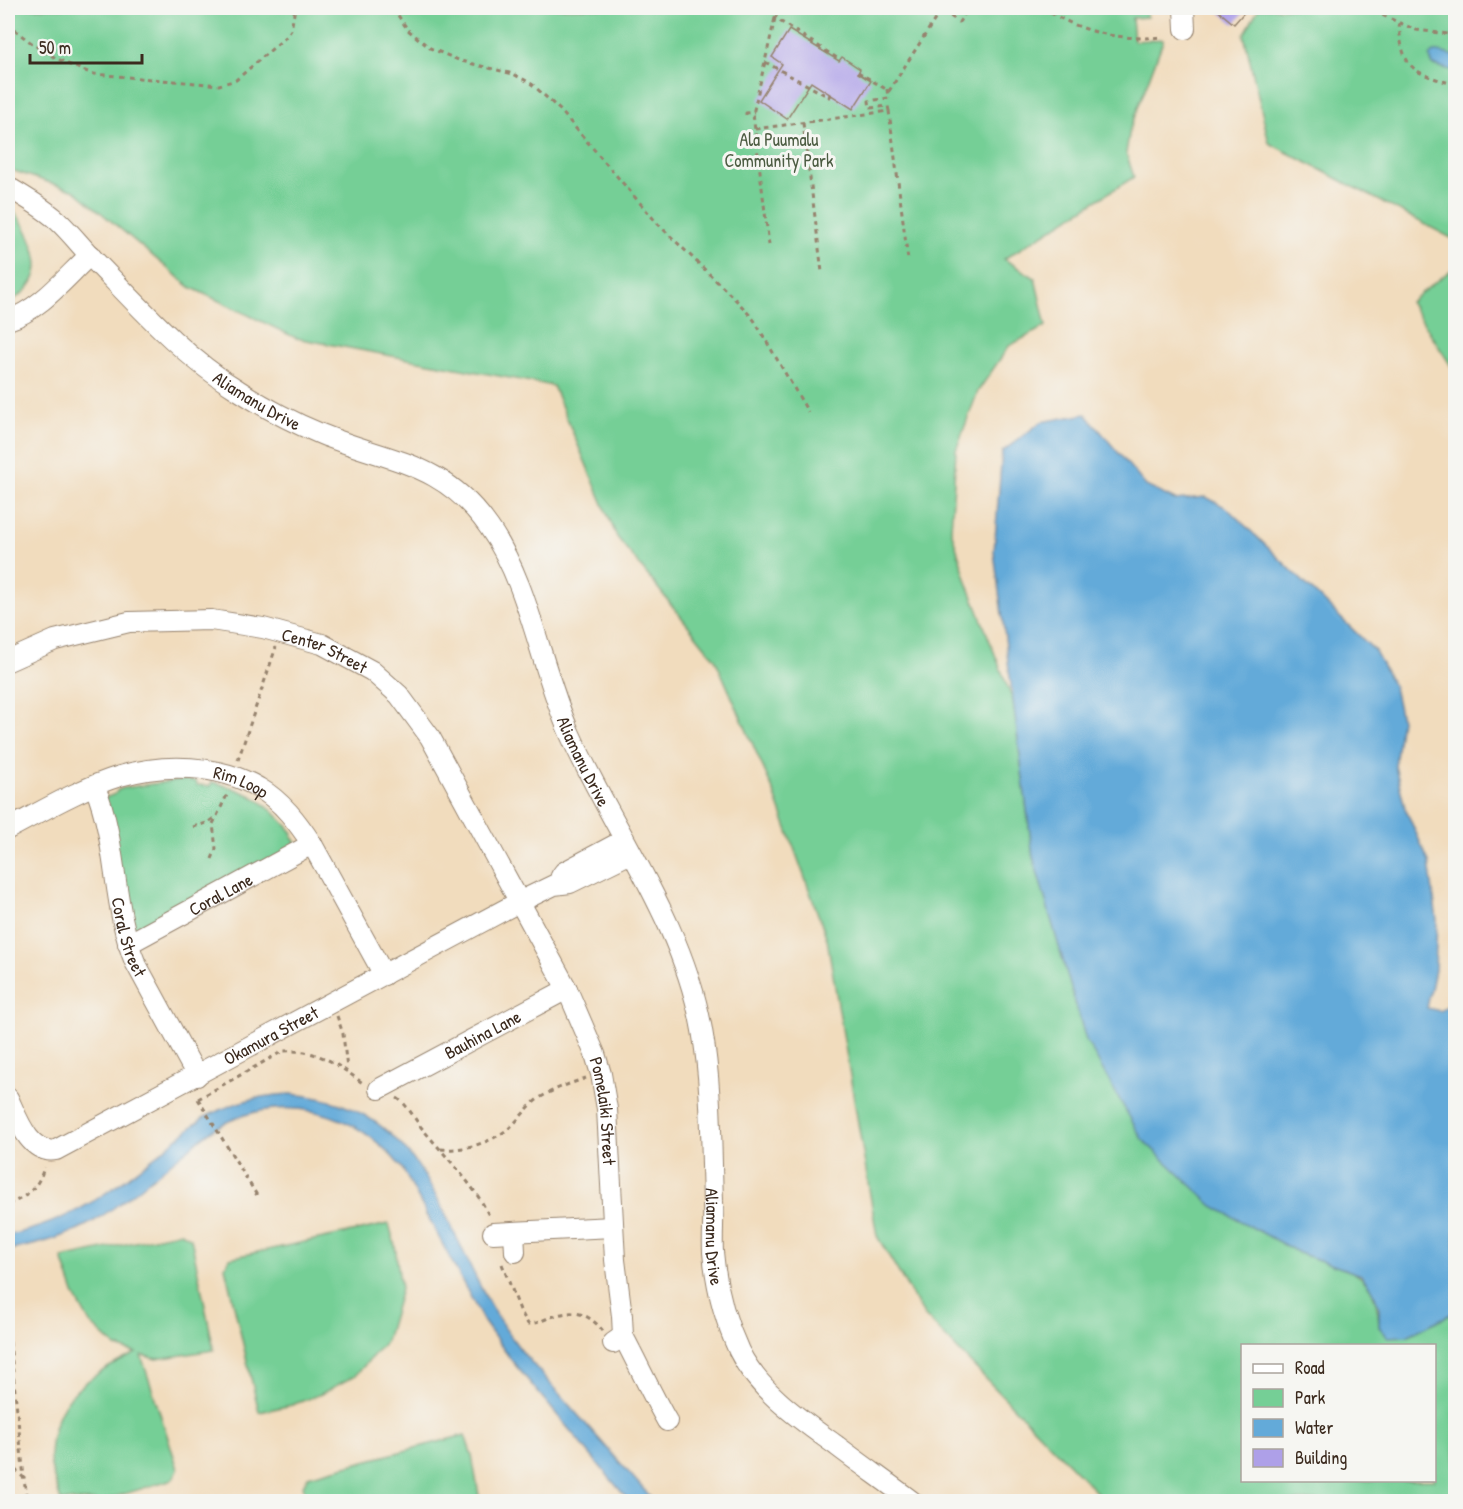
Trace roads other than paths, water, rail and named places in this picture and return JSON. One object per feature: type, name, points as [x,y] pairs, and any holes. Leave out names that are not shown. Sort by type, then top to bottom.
[{"type":"street","points":[[1184,8],[1185,29]]},
{"type":"street","name":"Aliamanu Drive","points":[[8,187],[49,213],[166,333],[190,355],[234,388],[324,435],[408,462],[428,471],[460,493],[497,538],[524,599],[555,699],[570,736],[668,921],[685,965],[698,1009],[707,1062],[713,1250],[724,1313],[739,1351],[750,1371],[798,1418],[913,1502]]},
{"type":"street","points":[[8,320],[36,305],[90,255]]},
{"type":"street","name":"Center Street","points":[[8,661],[55,640],[129,622],[184,619],[240,623],[322,644],[372,671],[385,681],[411,709],[430,737],[519,902]]},
{"type":"street","name":"Rim Loop","points":[[8,829],[70,797],[120,777],[155,770],[205,769],[233,776],[259,788],[281,805],[299,825],[312,844],[384,975]]},
{"type":"street","name":"Coral Street","points":[[95,787],[107,825],[120,911],[128,944],[194,1083]]},
{"type":"street","name":"Coral Lane","points":[[128,944],[312,844]]},
{"type":"street","name":"Okamura Street","points":[[10,1110],[36,1146],[45,1151],[56,1150],[194,1083],[384,975],[519,902],[554,885],[570,883],[627,846]]},
{"type":"street","name":"Pomelaiki Street","points":[[519,902],[567,989],[592,1046],[605,1090],[615,1260],[622,1316],[618,1339],[639,1364],[654,1399],[667,1421]]},
{"type":"street","name":"Bauhina Lane","points":[[379,1089],[403,1086],[567,989]]},
{"type":"street","points":[[493,1233],[510,1248],[613,1227]]},
{"type":"water","points":[[1433,52],[1455,56],[1455,71],[1433,65],[1429,56]]},
{"type":"water","points":[[1086,414],[1146,486],[1175,500],[1206,497],[1227,508],[1375,651],[1394,687],[1401,719],[1395,766],[1405,808],[1429,862],[1437,920],[1435,970],[1427,1008],[1440,1011],[1456,1000],[1455,1312],[1407,1336],[1388,1337],[1379,1327],[1379,1307],[1373,1291],[1361,1275],[1299,1253],[1213,1206],[1142,1139],[1086,1040],[1033,857],[994,552],[1002,452],[1041,422]]},
{"type":"water","points":[[290,1094],[333,1102],[368,1117],[395,1138],[418,1165],[436,1196],[488,1301],[505,1328],[524,1354],[654,1501],[629,1501],[512,1361],[484,1322],[402,1168],[383,1148],[340,1119],[316,1112],[291,1109],[265,1110],[239,1117],[214,1129],[128,1198],[94,1221],[52,1240],[8,1250],[8,1235],[64,1217],[89,1204],[135,1172],[203,1118],[245,1101]]},
{"type":"park label","name":"Ala Puumalu Community Park","points":[[779,149]]}]
